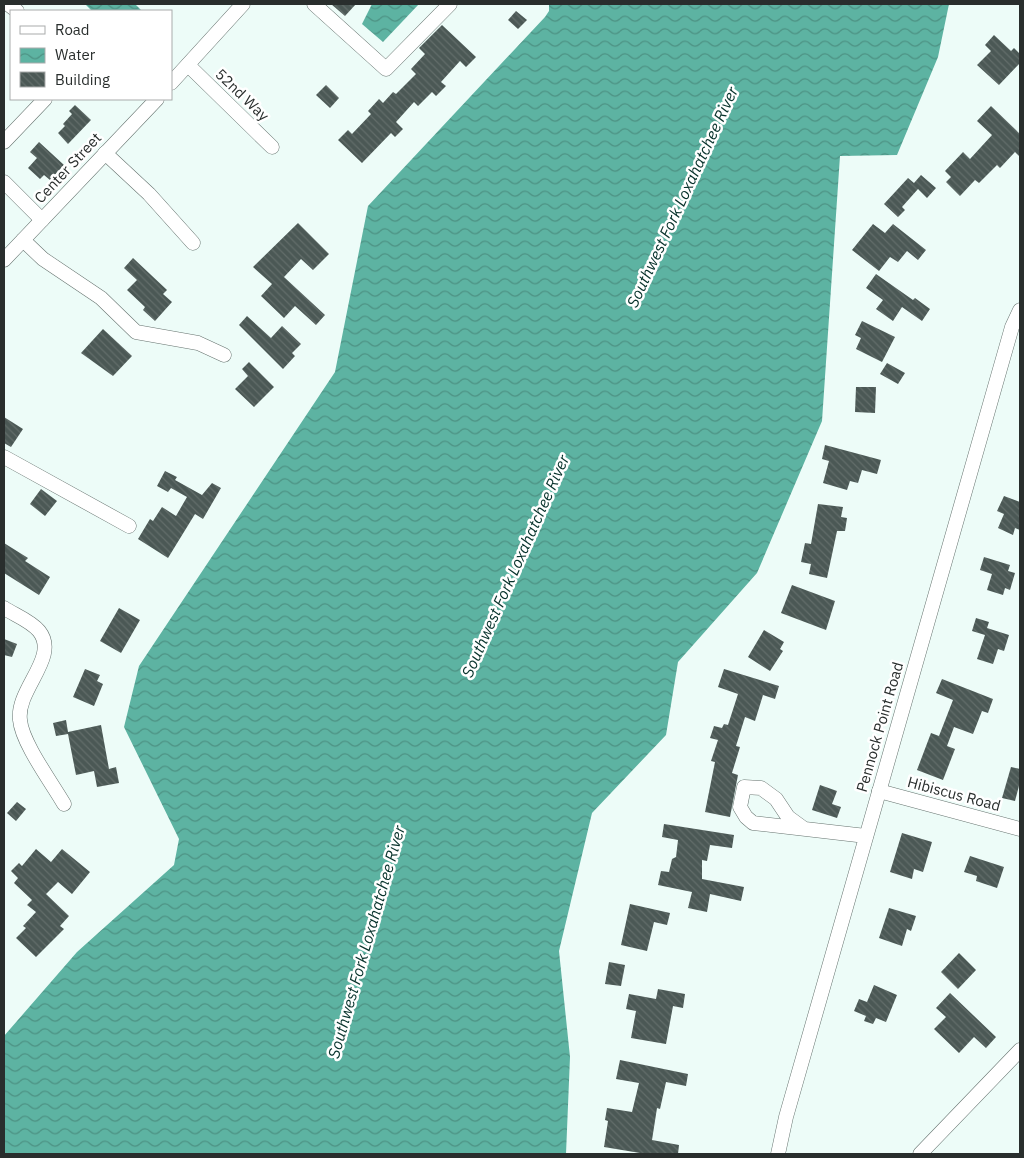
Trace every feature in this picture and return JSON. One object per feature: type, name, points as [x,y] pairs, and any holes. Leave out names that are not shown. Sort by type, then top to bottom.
[{"type":"street","points":[[172,82],[243,4]]},
{"type":"street","points":[[314,4],[386,69],[450,4]]},
{"type":"street","name":"52nd Way","points":[[188,65],[272,147]]},
{"type":"street","points":[[4,142],[44,100]]},
{"type":"street","name":"Center Street","points":[[4,260],[156,100]]},
{"type":"street","points":[[105,153],[149,194],[193,243]]},
{"type":"street","points":[[4,182],[42,220]]},
{"type":"street","points":[[23,240],[43,259],[101,298],[136,332],[198,342],[224,355]]},
{"type":"street","name":"Pennock Point Road","points":[[778,1154],[786,1117],[878,791],[1012,327],[1020,310]]},
{"type":"street","points":[[4,457],[129,526]]},
{"type":"street","points":[[4,608],[38,630],[45,645],[42,661],[23,694],[20,720],[24,737],[64,804]]},
{"type":"street","name":"Hibiscus Road","points":[[878,791],[1020,829]]},
{"type":"street","points":[[803,828],[866,836]]},
{"type":"street","points":[[920,1154],[1020,1050]]},
{"type":"water","points":[[85,4],[135,4],[141,10],[91,10]]},
{"type":"water","points":[[372,4],[419,4],[383,42],[362,24]]},
{"type":"water","name":"Southwest Fork Loxahatchee River","points":[[549,4],[949,4],[938,57],[897,155],[840,156],[822,421],[757,573],[678,662],[666,735],[592,813],[559,951],[570,1057],[566,1154],[4,1154],[4,1036],[77,952],[174,865],[179,839],[124,727],[139,666],[335,372],[368,206],[545,17],[549,11]]},
{"type":"building","points":[[331,4],[356,4],[345,16]]},
{"type":"building","points":[[516,11],[527,20],[518,29],[508,20]]},
{"type":"building","points":[[442,25],[476,57],[466,67],[460,61],[441,82],[446,86],[436,96],[432,92],[418,106],[414,102],[396,122],[403,129],[395,137],[391,133],[362,163],[338,140],[348,130],[352,134],[371,114],[368,111],[379,99],[383,103],[393,92],[396,94],[416,74],[411,69],[425,54],[419,48]]},
{"type":"building","points":[[994,35],[1011,51],[1014,48],[1020,54],[1020,63],[999,85],[977,65],[991,51],[985,45]]},
{"type":"building","points":[[326,85],[339,98],[330,108],[316,95]]},
{"type":"building","points":[[75,105],[91,120],[68,144],[58,133],[65,126],[63,124],[72,114],[69,111]]},
{"type":"building","points":[[991,106],[1020,134],[1020,157],[1015,152],[1000,168],[997,165],[979,183],[975,180],[960,196],[946,182],[951,177],[945,171],[963,152],[970,159],[992,135],[977,121]]},
{"type":"building","points":[[39,142],[64,165],[50,180],[44,175],[40,179],[28,168],[37,158],[30,152]]},
{"type":"building","points":[[921,175],[936,188],[927,198],[918,189],[902,207],[905,210],[898,217],[884,204],[908,178],[914,183]]},
{"type":"building","points":[[298,223],[329,254],[313,270],[301,259],[284,277],[325,315],[316,325],[295,306],[284,318],[261,296],[272,284],[253,267]]},
{"type":"building","points":[[873,224],[885,233],[893,224],[926,250],[918,260],[907,251],[898,262],[890,257],[879,271],[852,250]]},
{"type":"building","points":[[133,258],[167,290],[163,294],[172,302],[155,321],[143,310],[145,307],[127,290],[137,280],[124,268]]},
{"type":"building","points":[[876,274],[913,300],[915,298],[930,309],[922,321],[902,307],[893,321],[876,309],[883,300],[866,288]]},
{"type":"building","points":[[247,316],[271,338],[282,326],[301,344],[292,353],[295,356],[283,369],[239,325]]},
{"type":"building","points":[[862,321],[895,337],[882,362],[856,349],[861,338],[855,335]]},
{"type":"building","points":[[103,329],[132,356],[113,376],[81,353]]},
{"type":"building","points":[[249,362],[274,387],[254,407],[235,389],[248,376],[242,369]]},
{"type":"building","points":[[887,363],[905,373],[898,384],[880,374]]},
{"type":"building","points":[[856,387],[876,387],[875,413],[855,412]]},
{"type":"building","points":[[4,417],[23,429],[11,447],[4,443]]},
{"type":"building","points":[[825,445],[881,460],[877,474],[862,470],[858,483],[850,481],[847,490],[823,483],[829,461],[822,459]]},
{"type":"building","points":[[165,471],[177,477],[175,480],[202,495],[212,483],[221,488],[203,519],[195,514],[168,558],[138,539],[150,519],[153,521],[162,507],[176,516],[187,497],[171,488],[168,492],[157,486]]},
{"type":"building","points":[[41,489],[57,501],[45,516],[30,504]]},
{"type":"building","points":[[1004,496],[1020,502],[1020,530],[1015,528],[1013,535],[998,528],[1004,514],[997,511]]},
{"type":"building","points":[[818,504],[843,507],[841,517],[847,518],[845,531],[837,531],[827,578],[809,574],[811,564],[801,562],[805,543],[811,544]]},
{"type":"building","points":[[4,543],[28,558],[25,561],[50,577],[39,595],[4,573]]},
{"type":"building","points":[[984,557],[1010,565],[1008,571],[1015,573],[1010,590],[1005,588],[1003,595],[987,590],[992,574],[980,570]]},
{"type":"building","points":[[792,585],[835,601],[826,630],[781,613]]},
{"type":"building","points":[[119,608],[140,620],[121,653],[100,641]]},
{"type":"building","points":[[976,618],[989,622],[987,628],[1009,635],[1004,651],[998,649],[993,664],[977,659],[985,635],[972,631]]},
{"type":"building","points":[[764,630],[784,642],[780,649],[783,651],[770,671],[748,657]]},
{"type":"building","points":[[4,639],[17,644],[12,657],[4,655]]},
{"type":"building","points":[[85,669],[100,675],[97,681],[103,684],[94,706],[73,697]]},
{"type":"building","points":[[724,669],[779,686],[775,699],[763,695],[755,721],[745,717],[736,746],[740,747],[732,773],[738,775],[730,817],[705,812],[715,762],[711,761],[718,740],[710,738],[714,726],[722,728],[724,724],[728,725],[738,694],[718,687]]},
{"type":"building","points":[[942,679],[993,699],[988,713],[982,711],[973,734],[954,727],[947,746],[955,749],[943,780],[917,770],[931,733],[939,736],[953,700],[936,693]]},
{"type":"building","points":[[66,720],[68,732],[101,725],[109,769],[116,767],[119,783],[97,787],[94,771],[76,775],[68,734],[56,736],[53,723]]},
{"type":"building","points":[[1011,767],[1020,769],[1020,782],[1015,801],[1002,798]]},
{"type":"building","points":[[820,785],[837,791],[832,804],[841,807],[837,818],[812,810]]},
{"type":"building","points":[[17,802],[26,809],[16,821],[7,813]]},
{"type":"building","points":[[664,824],[734,835],[732,848],[710,845],[707,861],[702,860],[702,879],[744,887],[741,901],[710,894],[707,912],[688,908],[692,892],[658,885],[661,871],[669,872],[672,859],[676,857],[678,840],[662,837]]},
{"type":"building","points":[[902,833],[932,842],[923,872],[914,869],[912,879],[890,872]]},
{"type":"building","points":[[36,849],[51,862],[62,849],[90,872],[72,894],[58,882],[46,894],[69,916],[60,926],[64,929],[36,957],[16,938],[26,928],[23,926],[36,912],[27,905],[32,900],[14,883],[18,878],[11,871],[19,863],[22,866]]},
{"type":"building","points":[[970,856],[1004,867],[997,888],[976,881],[977,876],[964,872]]},
{"type":"building","points":[[630,904],[670,913],[667,925],[654,922],[647,951],[621,945]]},
{"type":"building","points":[[889,908],[916,916],[911,931],[907,929],[902,946],[879,938]]},
{"type":"building","points":[[959,953],[976,970],[958,989],[941,972]]},
{"type":"building","points":[[609,962],[625,965],[621,986],[605,984]]},
{"type":"building","points":[[874,985],[897,995],[886,1022],[876,1018],[873,1024],[864,1021],[866,1016],[854,1011],[859,999],[867,1002]]},
{"type":"building","points":[[658,989],[685,994],[683,1008],[673,1006],[666,1044],[631,1038],[636,1011],[626,1009],[629,994],[656,999]]},
{"type":"building","points":[[950,993],[996,1037],[986,1048],[974,1037],[959,1053],[934,1029],[946,1017],[936,1008]]},
{"type":"building","points":[[620,1060],[688,1074],[686,1086],[666,1082],[660,1109],[657,1108],[652,1140],[679,1145],[678,1154],[646,1154],[604,1147],[608,1121],[605,1120],[607,1108],[632,1112],[639,1083],[616,1079]]}]
